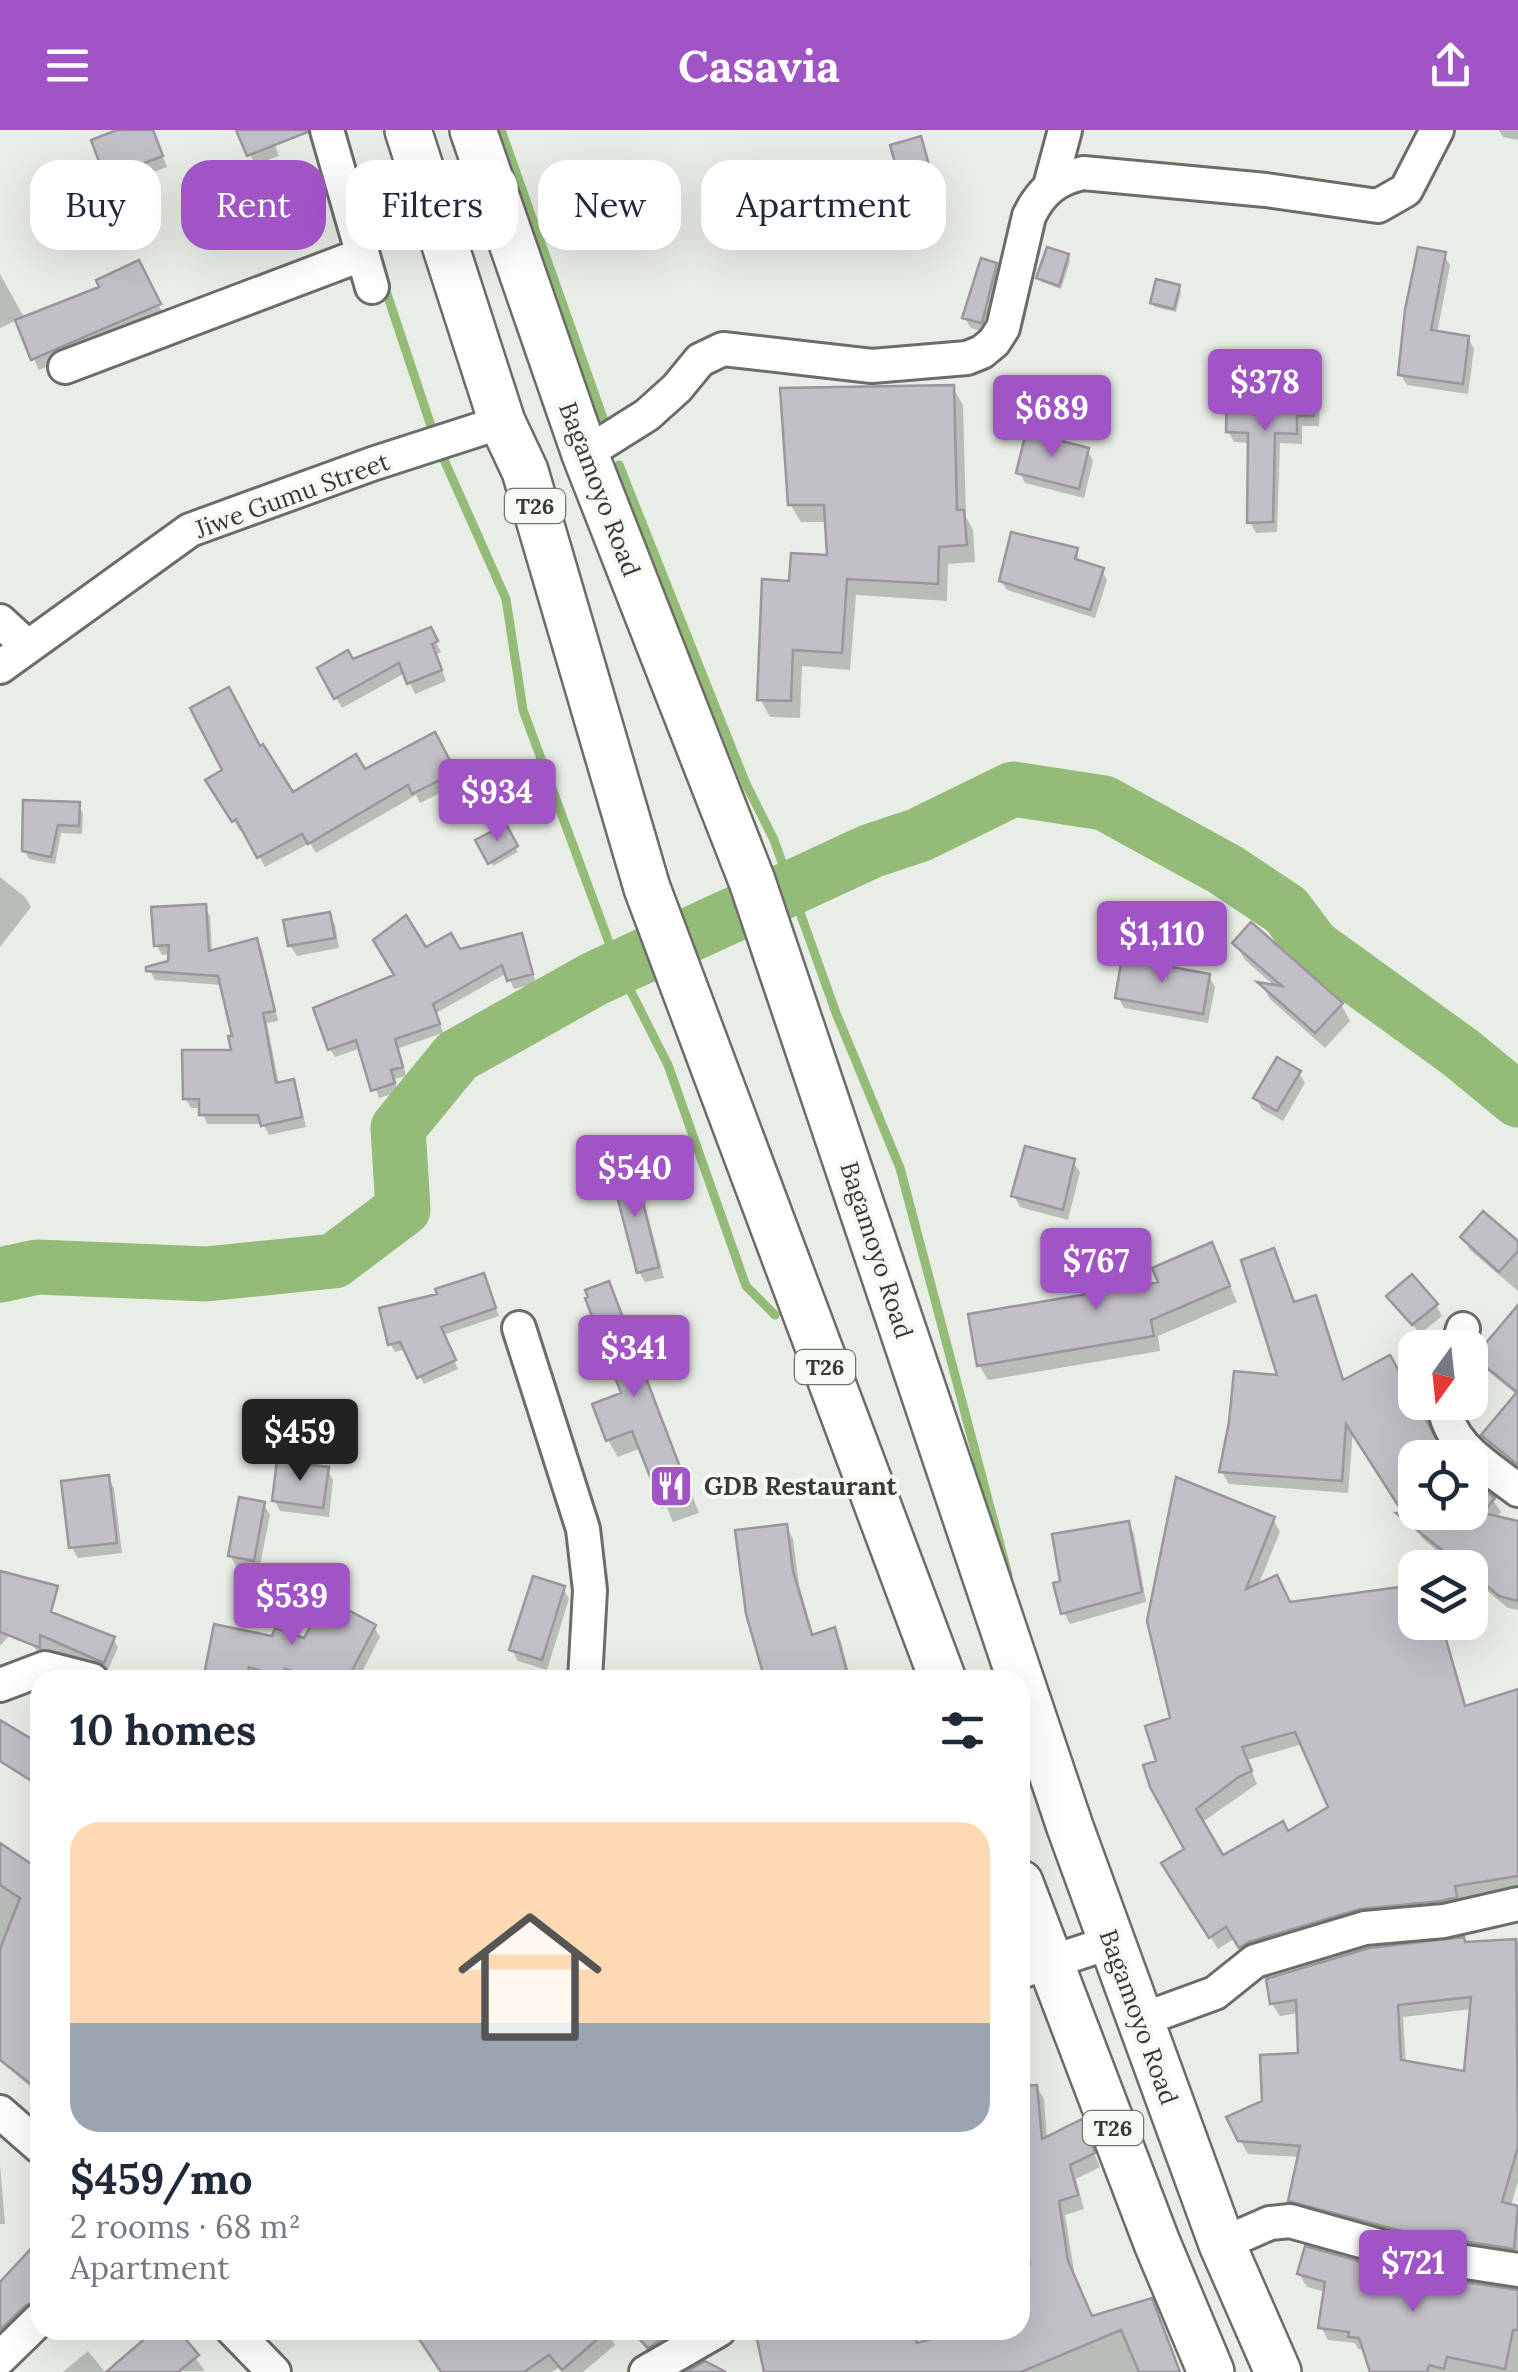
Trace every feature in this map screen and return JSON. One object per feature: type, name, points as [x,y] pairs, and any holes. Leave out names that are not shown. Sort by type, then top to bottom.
[{"type":"highway","name":"T26","points":[[408,130],[502,422],[524,471],[647,888],[939,1670]]},
{"type":"highway","name":"Bagamoyo Road","points":[[473,130],[585,454],[743,859],[1017,1670]]},
{"type":"highway","name":"Bagamoyo Road","points":[[1030,1708],[1222,2244],[1278,2372]]},
{"type":"highway","name":"T26","points":[[1030,1939],[1035,1967],[1211,2372]]},
{"type":"street","points":[[327,130],[372,287]]},
{"type":"street","points":[[1050,186],[1065,130]]},
{"type":"street","points":[[585,454],[646,416],[700,360],[723,349],[872,366],[967,358],[982,352],[1002,328],[1029,216],[1050,186],[1066,177],[1083,173],[1266,190],[1378,206],[1406,190],[1437,130]]},
{"type":"street","points":[[66,368],[361,255]]},
{"type":"street","name":"Jiwe Gumu Street","points":[[0,667],[190,530],[502,422]]},
{"type":"street","points":[[0,621],[26,645]]},
{"type":"street","points":[[519,1328],[583,1529],[590,1590],[586,1670]]},
{"type":"street","points":[[1449,1420],[1452,1432],[1469,1454],[1518,1490]]},
{"type":"street","points":[[0,1685],[30,1674]]},
{"type":"street","points":[[1141,2020],[1215,1994],[1255,1962],[1365,1928],[1444,1921],[1518,1904]]},
{"type":"street","points":[[1035,1967],[1112,1942]]},
{"type":"street","points":[[0,2112],[30,2138]]},
{"type":"street","points":[[1222,2244],[1270,2223],[1290,2221],[1400,2252],[1518,2270]]},
{"type":"street","points":[[0,2358],[30,2329]]},
{"type":"street","points":[[243,2340],[274,2372]]},
{"type":"street","points":[[646,2372],[702,2340]]},
{"type":"building","points":[[117,130],[153,130],[163,156],[152,160],[98,160],[91,140]]},
{"type":"building","points":[[236,130],[308,130],[308,132],[247,156]]},
{"type":"building","points":[[921,136],[928,160],[894,160],[890,145]]},
{"type":"building","points":[[1047,247],[1069,254],[1059,286],[1036,278]]},
{"type":"building","points":[[1418,247],[1446,252],[1431,330],[1469,336],[1463,384],[1398,375],[1405,310]]},
{"type":"building","points":[[981,258],[997,263],[982,323],[962,318]]},
{"type":"building","points":[[139,260],[161,304],[31,360],[15,320],[99,287],[96,280]]},
{"type":"building","points":[[1156,279],[1180,285],[1174,309],[1150,303]]},
{"type":"building","points":[[1227,384],[1315,387],[1314,416],[1297,416],[1297,434],[1275,433],[1273,522],[1247,523],[1248,433],[1226,432]]},
{"type":"building","points":[[954,385],[957,510],[964,510],[967,545],[939,547],[938,584],[847,579],[842,653],[793,650],[791,701],[757,700],[762,579],[789,581],[791,553],[827,555],[824,505],[788,505],[780,388]]},
{"type":"building","points":[[1026,432],[1089,448],[1079,489],[1016,473]]},
{"type":"building","points":[[1011,532],[1078,548],[1075,559],[1104,568],[1090,610],[999,581]]},
{"type":"building","points":[[431,627],[438,641],[432,644],[442,670],[407,684],[399,663],[334,699],[317,668],[348,650],[353,659]]},
{"type":"building","points":[[229,687],[260,746],[263,744],[293,792],[356,754],[365,769],[435,732],[456,772],[412,794],[408,785],[308,844],[302,834],[257,858],[236,819],[232,822],[205,780],[222,770],[190,708]]},
{"type":"building","points":[[507,778],[520,803],[487,820],[474,794]]},
{"type":"building","points":[[23,800],[80,802],[79,826],[58,825],[51,857],[22,851]]},
{"type":"building","points":[[506,824],[518,846],[488,864],[475,840]]},
{"type":"building","points":[[206,904],[209,951],[257,938],[275,1011],[263,1013],[276,1083],[294,1079],[302,1117],[261,1126],[258,1115],[199,1115],[199,1099],[183,1099],[182,1050],[231,1050],[228,1036],[232,1036],[218,976],[146,971],[146,967],[168,961],[169,945],[154,946],[151,907]]},
{"type":"building","points":[[330,912],[335,938],[288,946],[283,920]]},
{"type":"building","points":[[406,915],[426,947],[451,933],[460,949],[522,933],[533,974],[507,981],[502,965],[433,1004],[440,1024],[395,1039],[403,1067],[391,1070],[395,1083],[371,1091],[356,1040],[328,1050],[313,1008],[394,975],[373,940]]},
{"type":"building","points":[[1251,922],[1343,1003],[1315,1033],[1257,982],[1282,986],[1232,943]]},
{"type":"building","points":[[1122,958],[1210,974],[1203,1014],[1115,998]]},
{"type":"building","points":[[1277,1057],[1301,1071],[1277,1111],[1253,1098]]},
{"type":"building","points":[[1025,1146],[1075,1159],[1063,1210],[1011,1196]]},
{"type":"building","points":[[634,1167],[659,1267],[637,1273],[611,1173]]},
{"type":"building","points":[[1483,1211],[1518,1241],[1518,1251],[1499,1272],[1460,1237]]},
{"type":"building","points":[[1212,1242],[1230,1286],[1151,1320],[1154,1336],[977,1366],[968,1314],[1158,1282],[1152,1268]]},
{"type":"building","points":[[1274,1248],[1294,1302],[1316,1295],[1343,1380],[1390,1355],[1398,1369],[1398,1420],[1426,1420],[1437,1440],[1398,1440],[1398,1505],[1346,1424],[1342,1481],[1219,1472],[1234,1371],[1277,1375],[1241,1260]]},
{"type":"building","points":[[484,1273],[496,1308],[441,1327],[456,1360],[417,1378],[400,1342],[388,1345],[379,1308],[437,1294],[435,1289]]},
{"type":"building","points":[[1412,1274],[1438,1304],[1412,1325],[1386,1296]]},
{"type":"building","points":[[609,1281],[691,1496],[662,1507],[632,1431],[606,1441],[592,1404],[621,1393],[585,1298],[585,1290]]},
{"type":"building","points":[[1518,1305],[1518,1465],[1481,1435],[1517,1392],[1488,1368],[1488,1340]]},
{"type":"building","points":[[277,1460],[329,1467],[323,1508],[272,1501]]},
{"type":"building","points":[[109,1475],[117,1543],[69,1548],[61,1481]]},
{"type":"building","points":[[1176,1477],[1275,1517],[1246,1589],[1277,1575],[1290,1602],[1398,1587],[1398,1640],[1446,1640],[1465,1706],[1518,1689],[1518,1876],[1455,1886],[1457,1897],[1441,1901],[1360,1909],[1239,1948],[1226,1927],[1209,1938],[1161,1863],[1184,1849],[1150,1787],[1143,1765],[1156,1761],[1145,1726],[1170,1718],[1147,1621]],"holes":[[[1295,1732],[1328,1807],[1288,1831],[1283,1821],[1223,1855],[1196,1809],[1252,1771],[1242,1747]]]},
{"type":"building","points":[[239,1497],[265,1502],[254,1561],[228,1556]]},
{"type":"building","points":[[1488,1514],[1518,1521],[1518,1601],[1499,1596],[1488,1587],[1488,1550],[1442,1550],[1417,1530],[1488,1530]]},
{"type":"building","points":[[1129,1521],[1142,1592],[1061,1614],[1053,1583],[1060,1581],[1052,1534]]},
{"type":"building","points":[[787,1524],[793,1571],[812,1635],[835,1627],[846,1670],[762,1670],[746,1614],[735,1530]]},
{"type":"building","points":[[0,1571],[58,1586],[51,1612],[115,1637],[104,1663],[40,1635],[40,1648],[0,1632]]},
{"type":"building","points":[[533,1576],[565,1586],[542,1660],[509,1650]]},
{"type":"building","points":[[326,1598],[376,1625],[352,1670],[249,1667],[205,1670],[214,1624],[272,1636],[275,1628],[304,1638]]},
{"type":"building","points":[[0,1720],[30,1738],[30,1780],[0,1761]]},
{"type":"building","points":[[0,1843],[30,1863],[30,2083],[0,2060],[0,1949],[20,1898],[0,1885]]},
{"type":"building","points":[[1464,1937],[1465,1942],[1516,1939],[1518,2147],[1502,2202],[1518,2206],[1514,2249],[1405,2232],[1288,2201],[1300,2146],[1238,2141],[1226,2117],[1262,2101],[1260,2055],[1298,2053],[1296,2000],[1270,2004],[1266,1979],[1369,1948]],"holes":[[[1471,1997],[1464,2071],[1401,2060],[1398,2005]]]},
{"type":"building","points":[[1030,2085],[1037,2085],[1042,2139],[1082,2119],[1095,2153],[1070,2165],[1078,2195],[1059,2201],[1068,2261],[1092,2316],[1152,2298],[1180,2372],[1139,2372],[1121,2330],[1021,2372],[764,2372],[757,2340],[1030,2340]]},
{"type":"building","points":[[1305,2246],[1398,2272],[1518,2290],[1518,2330],[1513,2330],[1505,2369],[1447,2357],[1444,2369],[1429,2365],[1427,2372],[1370,2372],[1359,2338],[1348,2337],[1349,2332],[1318,2328],[1325,2282],[1297,2274]]},
{"type":"building","points":[[30,2250],[30,2304],[0,2330],[0,2282]]},
{"type":"building","points":[[143,2340],[186,2340],[199,2355],[178,2372],[106,2372]]},
{"type":"building","points":[[420,2340],[596,2340],[562,2370],[549,2355],[524,2372],[441,2372]]},
{"type":"building","points":[[640,2340],[661,2340],[648,2348]]},
{"type":"building","points":[[705,2361],[726,2372],[686,2372]]},
{"type":"waterway","points":[[501,130],[603,418]]},
{"type":"waterway","points":[[383,282],[437,444],[506,599],[523,710],[617,964],[668,1065],[746,1286],[775,1315]]},
{"type":"waterway","points":[[619,465],[746,784],[774,840],[836,1013],[900,1168],[1008,1575]]},
{"type":"waterway","points":[[0,1275],[37,1267],[206,1274],[334,1261],[403,1209],[398,1128],[457,1056],[594,979],[871,851],[919,835],[1013,789],[1104,803],[1226,870],[1286,910],[1313,946],[1461,1053],[1518,1100]]},
{"type":"place","name":"GDB Restaurant","points":[[671,1486]]}]
